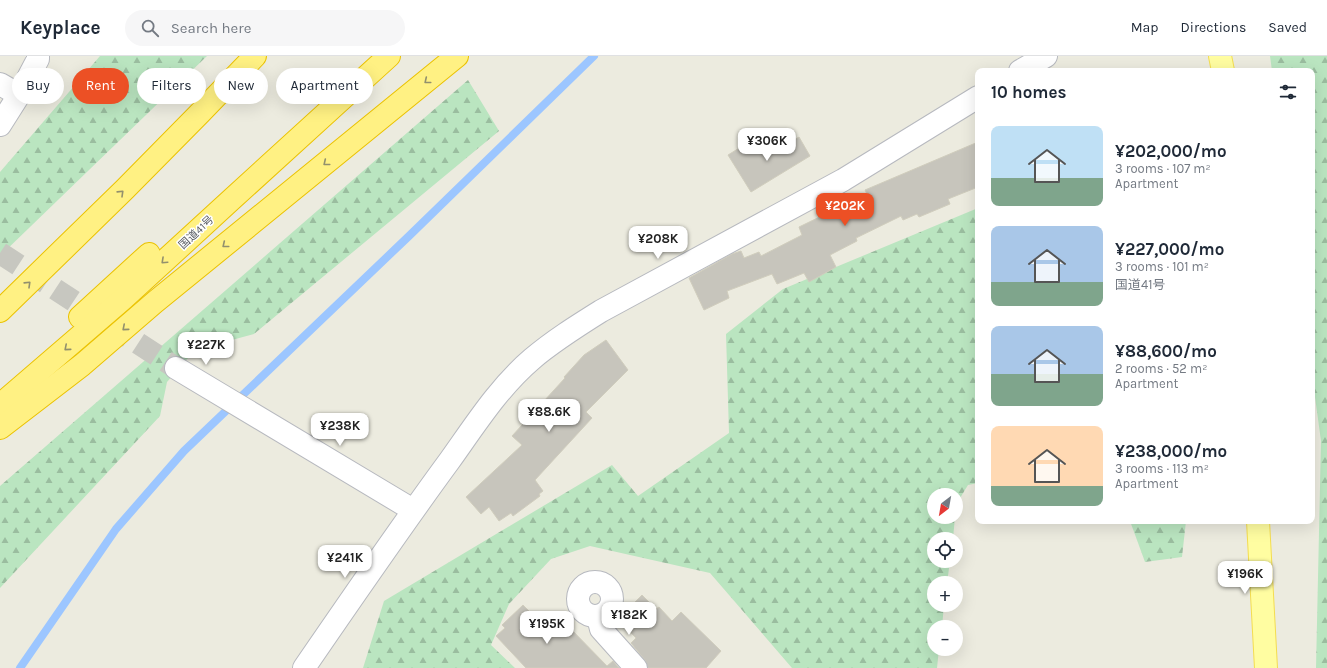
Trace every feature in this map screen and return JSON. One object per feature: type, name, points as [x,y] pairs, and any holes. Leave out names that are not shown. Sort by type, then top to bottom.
[{"type":"highway","points":[[0,311],[200,114],[255,56]]},
{"type":"highway","name":"国道41号","points":[[0,389],[369,56]]},
{"type":"highway","name":"国道41号","points":[[0,405],[123,299],[237,193],[390,56]]},
{"type":"highway","points":[[0,428],[82,365],[161,297],[457,56]]},
{"type":"main road","points":[[1220,56],[1222,68]]},
{"type":"main road","points":[[1258,524],[1266,668]]},
{"type":"street","points":[[33,68],[38,56]]},
{"type":"street","points":[[1025,68],[1046,56]]},
{"type":"street","points":[[0,84],[12,92]]},
{"type":"street","points":[[304,668],[413,510],[497,396],[515,375],[532,359],[569,331],[601,311],[843,180],[975,99]]},
{"type":"street","points":[[0,125],[14,104]]},
{"type":"street","points":[[176,368],[413,510]]},
{"type":"street","points":[[598,616],[601,629],[636,668]]},
{"type":"green space","points":[[100,56],[207,56],[195,68],[137,68],[137,104],[157,104],[0,256],[0,172],[59,104],[64,104],[64,98],[72,88],[72,104],[129,104],[129,68],[90,68]]},
{"type":"green space","points":[[1270,56],[1327,56],[1327,668],[1316,668],[1321,441],[1315,397],[1315,68],[1272,68]]},
{"type":"green space","points":[[468,80],[499,131],[254,334],[195,350],[167,382],[160,416],[0,588],[0,486]]},
{"type":"green space","points":[[975,209],[975,484],[968,485],[963,493],[963,488],[927,488],[927,524],[954,524],[954,532],[927,532],[927,568],[949,568],[948,576],[927,576],[927,612],[943,612],[943,620],[927,620],[927,656],[938,656],[937,668],[792,668],[710,573],[590,546],[551,559],[509,604],[491,645],[515,668],[363,668],[384,601],[612,465],[638,496],[729,433],[726,334],[783,289]]},
{"type":"green space","points":[[1131,524],[1186,524],[1182,557],[1145,562]]},
{"type":"building","points":[[799,137],[810,156],[751,192],[728,155],[749,142],[755,151],[764,145],[770,155]]},
{"type":"building","points":[[975,143],[975,188],[948,199],[950,204],[919,217],[917,214],[903,220],[901,216],[856,238],[857,241],[830,255],[836,267],[809,282],[804,273],[777,284],[772,274],[727,291],[729,298],[704,310],[689,278],[732,254],[741,251],[744,258],[759,252],[761,256],[802,235],[799,227],[867,194],[865,190]]},
{"type":"building","points":[[606,340],[628,370],[586,412],[592,418],[535,480],[543,491],[539,494],[540,496],[513,516],[511,513],[499,521],[489,507],[481,514],[466,497],[522,445],[512,436],[584,355]]},
{"type":"building","points":[[642,595],[656,609],[659,607],[672,621],[681,612],[721,651],[706,668],[648,668],[645,660],[631,643],[636,638],[618,619]]},
{"type":"building","points":[[523,605],[553,635],[565,623],[607,666],[613,661],[619,668],[526,668],[496,636],[505,628],[502,625]]},
{"type":"waterway","points":[[20,668],[116,529],[184,451],[409,236],[594,56]]},
{"type":"tunnel","points":[[0,253],[176,368]]}]
